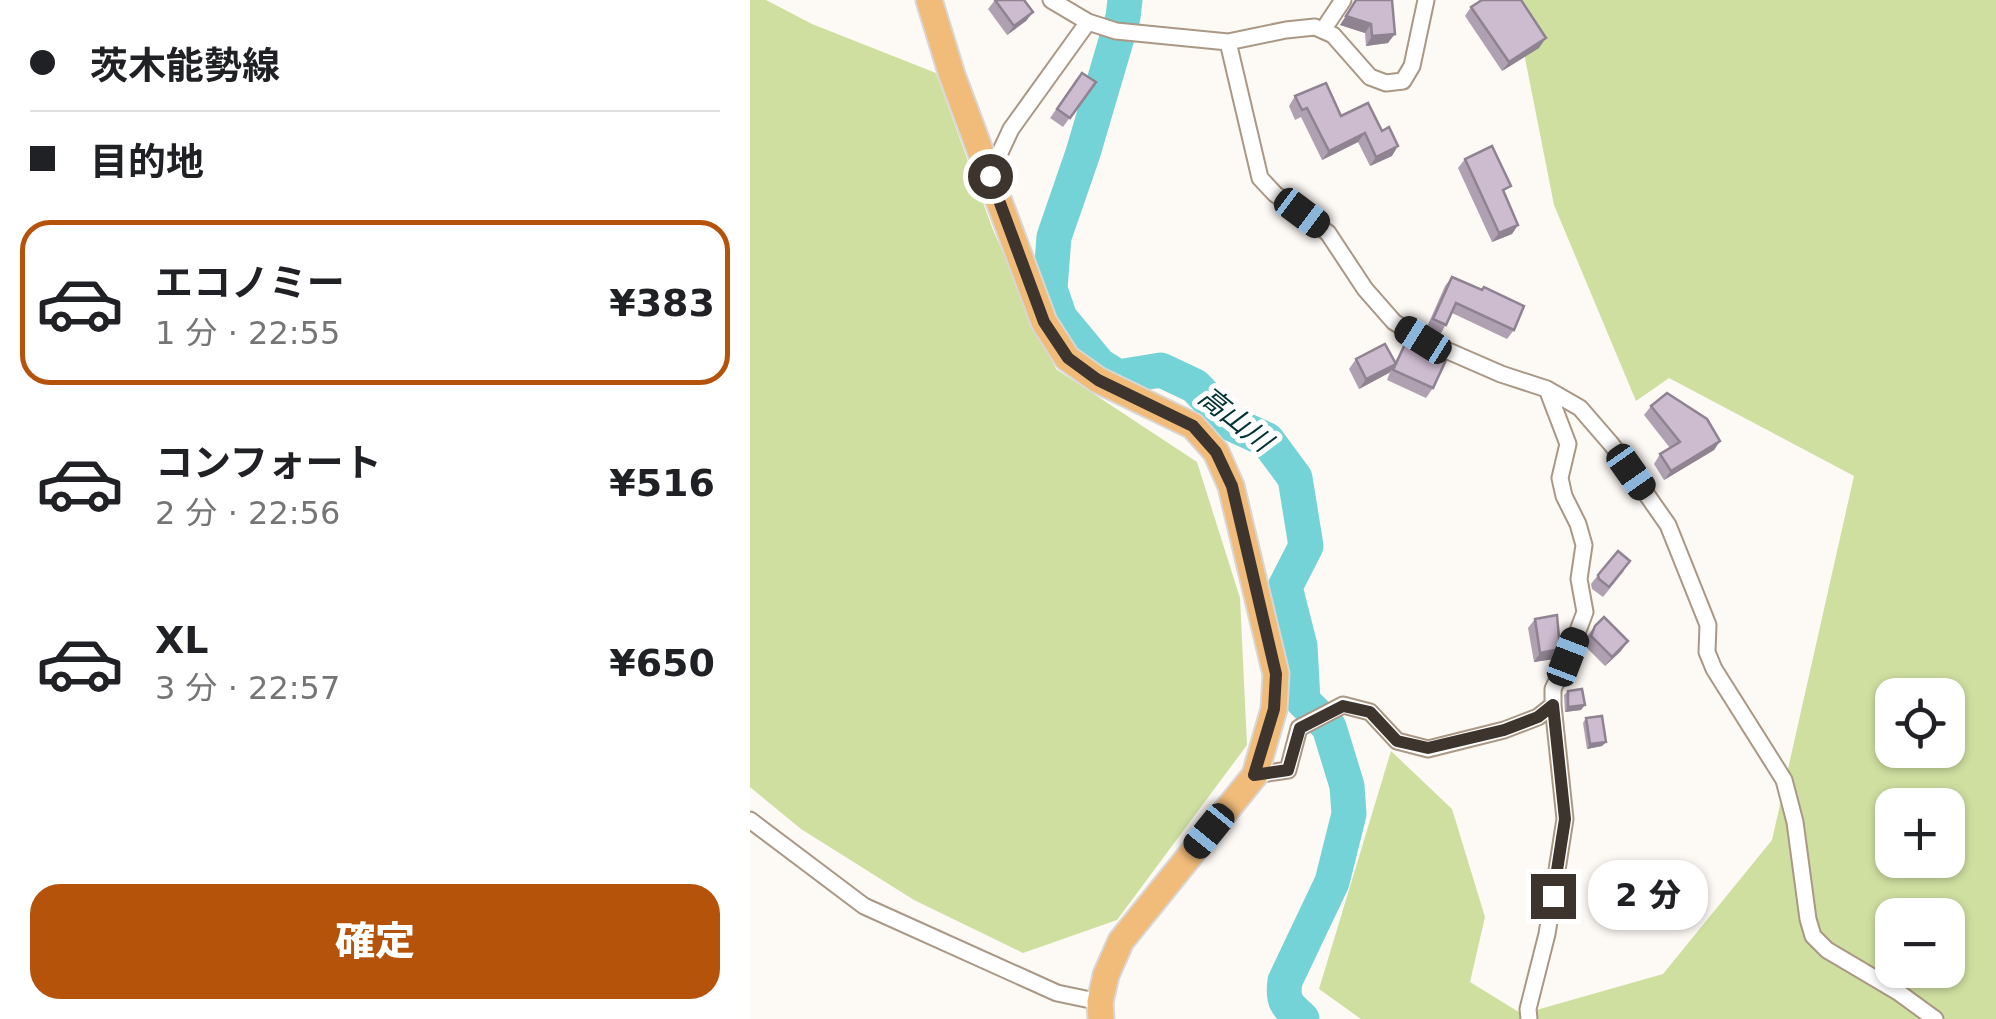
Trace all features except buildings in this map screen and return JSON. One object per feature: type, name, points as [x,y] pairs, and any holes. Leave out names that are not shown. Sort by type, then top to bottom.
[{"type":"main road","points":[[929,0],[952,75],[1044,322],[1068,358],[1098,380],[1193,426],[1216,452],[1232,486],[1276,674],[1274,709],[1254,775],[1121,942],[1106,975],[1101,1010]]},
{"type":"street","points":[[1051,0],[1088,22],[1116,31],[1228,42],[1315,27],[1333,35],[1370,77],[1386,83],[1403,81],[1412,66],[1426,0]]},
{"type":"street","points":[[1323,30],[1343,0]]},
{"type":"street","points":[[990,176],[1011,129],[1088,22]]},
{"type":"street","points":[[1228,42],[1260,178],[1275,194],[1328,233],[1365,289],[1394,322],[1423,340],[1548,390],[1580,408],[1612,445],[1668,525],[1708,625],[1706,652],[1784,780],[1814,936],[1827,950],[1935,1019]]},
{"type":"street","points":[[1529,1019],[1565,819],[1553,689],[1585,612],[1580,579],[1584,545],[1560,478],[1568,444],[1548,390]]},
{"type":"street","points":[[1254,775],[1288,770],[1300,728],[1343,706],[1370,712],[1397,741],[1428,748],[1504,730],[1538,717],[1553,705]]},
{"type":"street","points":[[750,820],[864,906],[1101,1010]]},
{"type":"green space","points":[[750,0],[766,0],[812,24],[936,73],[993,230],[1056,369],[1197,462],[1240,598],[1247,745],[1117,920],[1023,953],[914,900],[801,829],[750,787]]},
{"type":"green space","points":[[1511,0],[1996,0],[1996,1019],[1361,1019],[1319,989],[1391,751],[1452,809],[1485,917],[1470,982],[1522,1014],[1663,974],[1772,840],[1854,476],[1669,378],[1636,401],[1554,205]]},
{"type":"waterway","name":"高山川","points":[[1125,0],[1083,153],[1054,237],[1050,289],[1060,318],[1099,365],[1118,377],[1161,370],[1195,386],[1230,423],[1267,440],[1295,478],[1306,546],[1285,587],[1300,646],[1303,701],[1329,727],[1347,786],[1349,814],[1332,882],[1285,981],[1287,1003],[1302,1019]]},
{"type":"route","points":[[990,176],[1044,322],[1068,358],[1098,380],[1193,426],[1216,452],[1232,486],[1276,674],[1274,709],[1254,775],[1288,770],[1300,728],[1343,706],[1370,712],[1397,741],[1428,748],[1504,730],[1538,717],[1553,705],[1565,819],[1553,896]]}]
